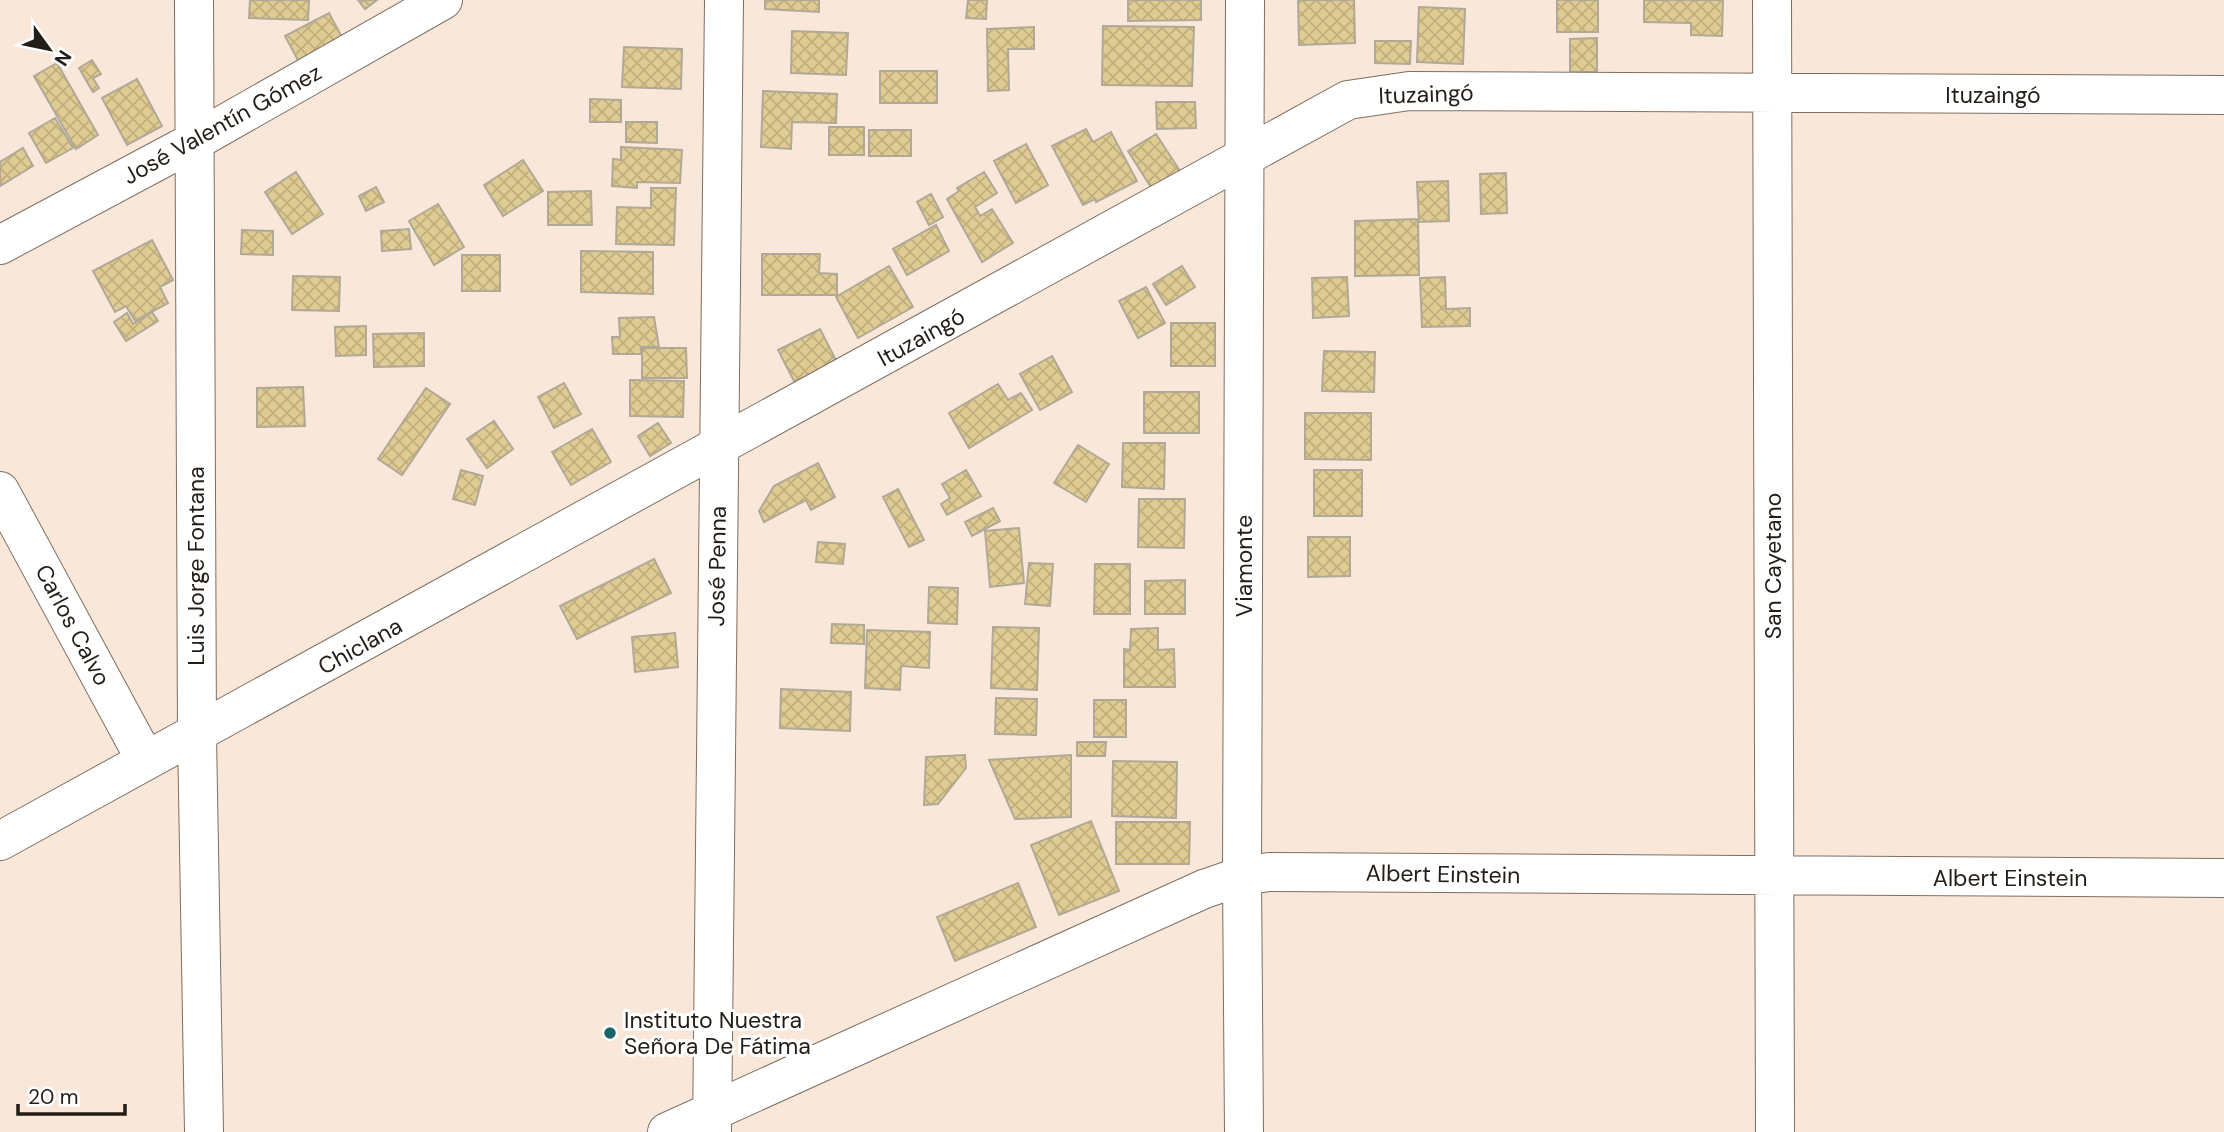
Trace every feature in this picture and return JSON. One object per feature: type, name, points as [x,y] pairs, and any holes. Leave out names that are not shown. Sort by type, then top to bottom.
[{"type":"street","name":"Luis Jorge Fontana","points":[[194,0],[197,735],[204,1132]]},
{"type":"street","name":"José Valentín Gómez","points":[[0,245],[193,142],[443,0]]},
{"type":"street","name":"José Penna","points":[[712,1122],[724,0]]},
{"type":"street","name":"Viamonte","points":[[1244,1132],[1242,876],[1245,0]]},
{"type":"street","name":"San Cayetano","points":[[1772,0],[1775,1132]]},
{"type":"street","name":"Ituzaingó","points":[[719,449],[1348,100],[1409,91],[1773,95],[2224,95]]},
{"type":"street","name":"Chiclana","points":[[0,841],[145,759],[197,735],[719,449]]},
{"type":"street","name":"Carlos Calvo","points":[[0,491],[145,759]]},
{"type":"street","name":"Albert Einstein","points":[[667,1132],[712,1122],[1204,889],[1242,876],[1269,872],[2224,878]]},
{"type":"building","points":[[250,0],[309,0],[308,20],[249,18]]},
{"type":"building","points":[[358,0],[377,0],[365,9]]},
{"type":"building","points":[[765,0],[819,0],[819,12],[765,9]]},
{"type":"building","points":[[968,0],[987,0],[986,19],[966,18]]},
{"type":"building","points":[[1128,0],[1201,0],[1201,20],[1128,21]]},
{"type":"building","points":[[1298,0],[1354,0],[1355,43],[1299,45]]},
{"type":"building","points":[[1557,0],[1598,0],[1598,32],[1557,32]]},
{"type":"building","points":[[1644,0],[1723,0],[1722,36],[1691,35],[1691,23],[1644,22]]},
{"type":"building","points":[[1419,7],[1465,9],[1463,64],[1417,62]]},
{"type":"building","points":[[329,13],[344,41],[300,64],[285,36]]},
{"type":"building","points":[[1103,26],[1194,27],[1192,86],[1102,85]]},
{"type":"building","points":[[1034,27],[1034,49],[1008,49],[1009,90],[988,91],[987,29]]},
{"type":"building","points":[[792,31],[848,33],[846,75],[791,73]]},
{"type":"building","points":[[1597,38],[1597,72],[1570,72],[1570,39]]},
{"type":"building","points":[[1375,41],[1411,41],[1410,64],[1375,63]]},
{"type":"building","points":[[624,47],[682,49],[681,89],[622,87]]},
{"type":"building","points":[[92,60],[101,74],[93,78],[99,88],[93,92],[79,68]]},
{"type":"building","points":[[57,63],[98,135],[76,149],[34,76]]},
{"type":"building","points":[[880,71],[937,71],[937,103],[880,103]]},
{"type":"building","points":[[137,79],[162,126],[127,145],[102,98]]},
{"type":"building","points":[[763,91],[837,94],[836,123],[792,122],[791,149],[761,147]]},
{"type":"building","points":[[590,99],[621,100],[621,122],[590,122]]},
{"type":"building","points":[[1156,102],[1195,102],[1196,128],[1157,129]]},
{"type":"building","points":[[55,118],[73,148],[46,163],[29,133]]},
{"type":"building","points":[[626,122],[657,122],[657,143],[626,142]]},
{"type":"building","points":[[829,127],[864,127],[864,155],[829,155]]},
{"type":"building","points":[[1086,129],[1093,142],[1111,132],[1137,181],[1096,202],[1095,199],[1083,205],[1052,146]]},
{"type":"building","points":[[869,130],[911,130],[911,156],[869,156]]},
{"type":"building","points":[[1156,134],[1182,174],[1154,192],[1128,151]]},
{"type":"building","points":[[1026,144],[1048,185],[1016,203],[994,161]]},
{"type":"building","points":[[621,147],[682,150],[680,183],[637,182],[637,188],[612,186],[613,159],[621,160]]},
{"type":"building","points":[[23,148],[33,166],[0,186],[0,162]]},
{"type":"building","points":[[523,160],[543,191],[503,216],[484,185]]},
{"type":"building","points":[[296,172],[323,214],[292,234],[265,192]]},
{"type":"building","points":[[984,172],[997,193],[975,207],[980,216],[992,209],[1013,243],[982,262],[947,199],[959,191],[957,188]]},
{"type":"building","points":[[1506,173],[1507,213],[1481,214],[1480,174]]},
{"type":"building","points":[[1448,181],[1449,221],[1419,222],[1417,182]]},
{"type":"building","points":[[376,187],[384,202],[366,211],[359,196]]},
{"type":"building","points":[[651,188],[676,188],[674,245],[616,244],[617,207],[651,208]]},
{"type":"building","points":[[591,191],[592,225],[548,225],[548,192]]},
{"type":"building","points":[[931,194],[943,217],[929,225],[917,202]]},
{"type":"building","points":[[438,204],[464,247],[434,265],[409,221]]},
{"type":"building","points":[[1418,219],[1419,275],[1355,276],[1355,221]]},
{"type":"building","points":[[936,225],[949,251],[907,275],[893,249]]},
{"type":"building","points":[[409,229],[411,249],[382,251],[381,231]]},
{"type":"building","points":[[242,230],[273,231],[273,255],[241,254]]},
{"type":"building","points":[[152,240],[173,280],[160,287],[168,303],[135,321],[126,306],[115,312],[93,271]]},
{"type":"building","points":[[581,251],[653,252],[653,294],[581,292]]},
{"type":"building","points":[[762,254],[820,254],[819,273],[837,274],[837,295],[762,295]]},
{"type":"building","points":[[462,255],[500,255],[500,291],[462,291]]},
{"type":"building","points":[[889,266],[913,307],[858,338],[836,297]]},
{"type":"building","points":[[1182,266],[1195,287],[1166,305],[1153,284]]},
{"type":"building","points":[[293,276],[340,277],[339,311],[292,310]]},
{"type":"building","points":[[1347,277],[1349,316],[1313,318],[1312,278]]},
{"type":"building","points":[[1445,277],[1446,309],[1470,308],[1470,326],[1422,327],[1420,278]]},
{"type":"building","points":[[1146,287],[1165,323],[1138,338],[1119,301]]},
{"type":"building","points":[[152,312],[158,321],[126,341],[114,322],[127,313],[133,324]]},
{"type":"building","points":[[654,317],[659,347],[641,347],[641,354],[613,354],[612,337],[620,337],[619,318]]},
{"type":"building","points":[[1171,323],[1215,323],[1215,366],[1171,366]]},
{"type":"building","points":[[366,326],[366,355],[336,356],[335,327]]},
{"type":"building","points":[[820,329],[839,366],[797,387],[778,350]]},
{"type":"building","points":[[424,333],[424,366],[374,367],[373,334]]},
{"type":"building","points":[[642,348],[686,348],[687,378],[642,378]]},
{"type":"building","points":[[1324,351],[1375,352],[1374,392],[1322,391]]},
{"type":"building","points":[[1052,356],[1072,392],[1040,410],[1020,374]]},
{"type":"building","points":[[630,380],[684,381],[683,417],[630,416]]},
{"type":"building","points":[[564,383],[581,414],[554,428],[538,397]]},
{"type":"building","points":[[998,384],[1008,400],[1021,393],[1032,410],[969,448],[949,413]]},
{"type":"building","points":[[303,387],[305,426],[257,427],[257,388]]},
{"type":"building","points":[[426,388],[450,404],[402,475],[378,459]]},
{"type":"building","points":[[1144,392],[1199,392],[1199,433],[1144,433]]},
{"type":"building","points":[[1305,413],[1371,413],[1371,460],[1305,459]]},
{"type":"building","points":[[494,421],[513,449],[487,468],[467,439]]},
{"type":"building","points":[[658,423],[671,443],[650,456],[638,436]]},
{"type":"building","points":[[592,429],[611,462],[571,485],[552,452]]},
{"type":"building","points":[[1123,443],[1165,443],[1164,489],[1122,487]]},
{"type":"building","points":[[1078,445],[1109,464],[1086,502],[1054,483]]},
{"type":"building","points":[[818,463],[835,497],[811,510],[806,500],[764,522],[759,511],[774,486]]},
{"type":"building","points":[[461,470],[483,476],[475,505],[453,499]]},
{"type":"building","points":[[966,470],[981,496],[947,515],[941,504],[950,498],[942,484]]},
{"type":"building","points":[[1314,470],[1362,470],[1362,516],[1314,516]]},
{"type":"building","points":[[898,489],[924,540],[909,547],[883,497]]},
{"type":"building","points":[[1139,499],[1185,499],[1184,548],[1138,547]]},
{"type":"building","points":[[993,508],[1000,521],[972,536],[965,522]]},
{"type":"building","points":[[1019,528],[1024,583],[990,587],[985,531]]},
{"type":"building","points":[[1308,537],[1350,537],[1350,576],[1308,577]]},
{"type":"building","points":[[818,542],[845,544],[843,564],[816,562]]},
{"type":"building","points":[[654,559],[671,593],[577,639],[560,606]]},
{"type":"building","points":[[1029,563],[1053,564],[1050,606],[1025,604]]},
{"type":"building","points":[[1095,564],[1130,564],[1130,614],[1094,614]]},
{"type":"building","points":[[1185,580],[1185,614],[1145,614],[1145,581]]},
{"type":"building","points":[[929,587],[958,588],[957,624],[928,623]]},
{"type":"building","points":[[832,624],[864,625],[864,644],[831,643]]},
{"type":"building","points":[[993,627],[1039,628],[1037,690],[991,688]]},
{"type":"building","points":[[1158,628],[1158,650],[1174,649],[1175,687],[1124,687],[1124,649],[1130,650],[1131,629]]},
{"type":"building","points":[[867,630],[930,632],[929,668],[901,666],[900,690],[865,688]]},
{"type":"building","points":[[675,633],[678,667],[635,672],[632,637]]},
{"type":"building","points":[[781,689],[851,692],[850,731],[780,728]]},
{"type":"building","points":[[996,698],[1037,699],[1036,735],[995,734]]},
{"type":"building","points":[[1094,700],[1126,700],[1126,737],[1094,737]]},
{"type":"building","points":[[1077,742],[1106,742],[1105,756],[1077,756]]},
{"type":"building","points":[[965,755],[966,768],[938,804],[924,805],[926,757]]},
{"type":"building","points":[[1071,755],[1071,817],[1015,819],[989,760]]},
{"type":"building","points":[[1113,761],[1177,762],[1176,818],[1112,816]]},
{"type":"building","points":[[1091,821],[1119,891],[1059,915],[1031,845]]},
{"type":"building","points":[[1116,822],[1190,822],[1189,864],[1116,864]]},
{"type":"building","points":[[1018,883],[1036,927],[955,961],[937,917]]},
{"type":"place","name":"Instituto Nuestra Señora De Fátima","points":[[610,1033]]}]
